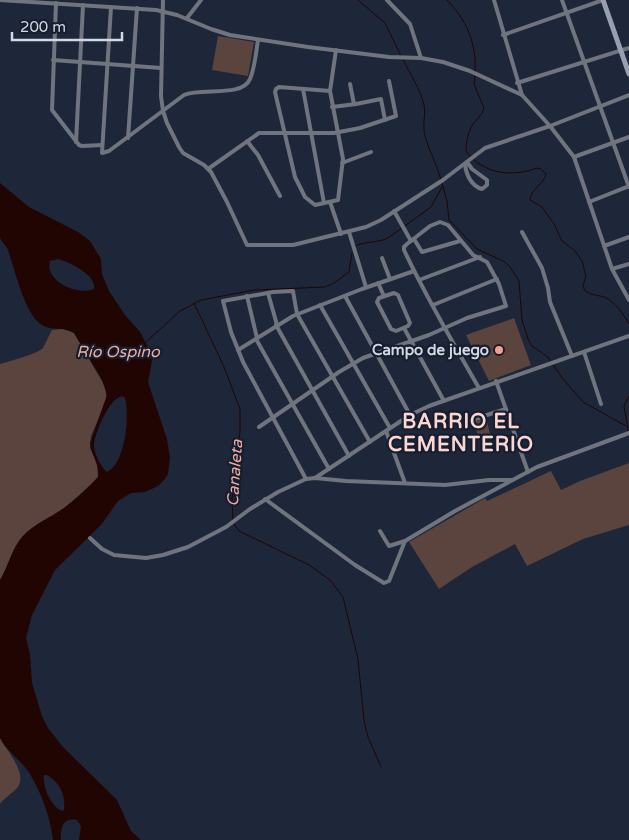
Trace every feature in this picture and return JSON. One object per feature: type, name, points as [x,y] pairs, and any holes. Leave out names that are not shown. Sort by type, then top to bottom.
[{"type":"main road","points":[[603,0],[629,74]]},
{"type":"street","points":[[0,0],[137,8],[187,18],[221,33],[258,40],[407,58],[421,58],[451,64],[522,95]]},
{"type":"street","points":[[163,0],[162,111],[172,135],[183,153],[208,169],[223,193],[246,245],[294,245],[374,224],[441,181],[485,148],[550,126],[629,94]]},
{"type":"street","points":[[187,18],[200,0]]},
{"type":"street","points":[[387,0],[410,24],[421,58]]},
{"type":"street","points":[[494,0],[522,95],[550,126],[574,157],[612,269],[627,292],[629,300]]},
{"type":"street","points":[[562,0],[629,186],[589,202]]},
{"type":"street","points":[[503,35],[603,0]]},
{"type":"street","points":[[56,3],[52,110],[76,142],[82,146],[102,145]]},
{"type":"street","points":[[76,142],[83,5]]},
{"type":"street","points":[[111,7],[102,153],[109,151],[128,138],[175,101],[190,92],[231,90],[245,86],[252,72],[258,40]]},
{"type":"street","points":[[128,138],[137,8]]},
{"type":"street","points":[[517,83],[629,48]]},
{"type":"street","points":[[330,90],[279,88],[276,90],[276,99],[292,169],[301,192],[312,204],[318,205],[338,200],[342,163],[330,90],[336,50]]},
{"type":"street","points":[[53,60],[161,68]]},
{"type":"street","points":[[208,169],[259,133],[338,133],[396,116],[389,81]]},
{"type":"street","points":[[350,84],[354,104]]},
{"type":"street","points":[[303,88],[324,203]]},
{"type":"street","points":[[332,107],[381,99],[386,120]]},
{"type":"street","points":[[574,157],[629,137]]},
{"type":"street","points":[[247,141],[258,156],[280,196]]},
{"type":"street","points":[[342,163],[372,152]]},
{"type":"street","points":[[469,160],[472,169],[487,180],[487,185],[482,189],[479,189],[467,175],[469,160]]},
{"type":"street","points":[[330,202],[341,234]]},
{"type":"street","points":[[394,211],[422,252],[460,241]]},
{"type":"street","points":[[259,427],[353,363],[445,327],[506,306],[497,279],[487,262],[473,255],[448,225],[442,222],[430,226],[403,248],[414,271],[445,327],[479,388]]},
{"type":"street","points":[[349,232],[366,287]]},
{"type":"street","points":[[522,232],[542,268],[550,302],[572,356]]},
{"type":"street","points":[[604,246],[629,237]]},
{"type":"street","points":[[419,280],[480,257]]},
{"type":"street","points":[[382,258],[390,279]]},
{"type":"street","points":[[612,269],[629,264]]},
{"type":"street","points":[[238,350],[297,314],[366,287],[414,271]]},
{"type":"street","points":[[433,305],[497,279]]},
{"type":"street","points":[[378,283],[384,296]]},
{"type":"street","points":[[306,479],[246,368],[238,350],[223,300],[289,290],[293,291],[297,314],[370,442]]},
{"type":"street","points":[[268,293],[277,325],[349,456]]},
{"type":"street","points":[[394,293],[398,295],[410,320],[410,325],[396,331],[391,329],[377,302],[379,298],[384,296],[394,293]]},
{"type":"street","points":[[248,296],[257,338],[329,469]]},
{"type":"street","points":[[345,296],[410,416]]},
{"type":"street","points":[[320,305],[388,430],[405,483]]},
{"type":"street","points":[[404,328],[444,400]]},
{"type":"street","points":[[315,478],[410,416],[429,406],[629,336]]},
{"type":"street","points":[[584,352],[601,404]]},
{"type":"street","points":[[496,382],[528,472]]},
{"type":"street","points":[[474,418],[506,409]]},
{"type":"street","points":[[380,531],[389,546],[405,541],[528,472],[627,434]]},
{"type":"street","points":[[90,538],[111,554],[135,558],[153,558],[188,547],[233,523],[265,499],[306,479],[445,485],[489,480],[512,480]]},
{"type":"street","points":[[265,499],[355,565],[384,583],[389,581],[405,541]]},
{"type":"shaded area","points":[[218,36],[254,42],[248,76],[212,70]]},
{"type":"shaded area","name":"Campo de juego","points":[[514,318],[531,365],[489,381],[466,335]]},
{"type":"shaded area","points":[[63,329],[74,333],[106,388],[106,401],[91,436],[90,448],[97,463],[98,477],[64,508],[23,536],[16,546],[0,580],[0,364],[40,350],[43,348],[52,330]]},
{"type":"shaded area","points":[[486,417],[490,434],[478,437],[474,420]]},
{"type":"shaded area","points":[[629,463],[629,525],[583,539],[527,566],[515,544],[472,567],[439,589],[409,542],[485,498],[487,501],[551,471],[561,490]]},
{"type":"shaded area","points":[[0,738],[15,762],[20,782],[17,788],[0,804]]},
{"type":"water","name":"Río Ospino","points":[[0,183],[29,207],[78,232],[90,241],[101,259],[102,274],[109,291],[125,315],[140,332],[150,351],[152,361],[148,382],[167,439],[170,458],[168,474],[158,486],[145,492],[131,493],[118,501],[101,525],[55,570],[32,615],[26,638],[30,655],[32,683],[42,716],[48,728],[62,746],[117,800],[131,831],[141,840],[79,840],[81,826],[77,820],[68,820],[63,824],[61,840],[53,840],[48,814],[34,782],[27,769],[0,738],[0,580],[16,546],[23,536],[68,505],[98,477],[98,468],[90,443],[107,395],[102,380],[74,333],[65,329],[42,325],[28,307],[8,250],[0,237]],"holes":[[[58,259],[75,266],[87,274],[94,284],[94,289],[87,291],[71,288],[57,280],[52,275],[50,261]],[[122,396],[125,398],[127,416],[125,439],[118,460],[107,472],[97,457],[94,442],[108,408],[117,398]],[[44,775],[47,775],[59,786],[63,794],[64,810],[58,809],[51,801]]]},
{"type":"waterway","points":[[358,0],[385,23],[401,56]]},
{"type":"waterway","points":[[447,0],[460,15],[469,32],[474,51],[475,71]]},
{"type":"waterway","points":[[403,59],[422,99],[425,136],[441,180]]},
{"type":"waterway","points":[[471,157],[466,151],[468,135],[484,108],[474,84],[475,75]]},
{"type":"waterway","points":[[474,160],[488,169],[504,173],[529,171],[537,168],[546,174],[543,181],[532,193],[530,200],[542,207],[554,224],[562,241],[575,251],[582,261],[586,276],[583,286],[585,291],[604,297],[612,302],[629,324]]},
{"type":"waterway","points":[[442,183],[447,201],[449,220],[477,249],[505,262],[519,281],[522,320],[532,346],[548,357],[562,378],[583,402],[626,426]]},
{"type":"waterway","name":"Canaleta","points":[[355,246],[388,238],[431,207],[442,187]]},
{"type":"waterway","name":"Canaleta","points":[[145,343],[180,311],[201,300],[254,290],[325,287],[349,272],[352,253]]},
{"type":"waterway","name":"Canaleta","points":[[194,303],[224,367],[240,409],[240,432],[232,499],[233,521]]},
{"type":"waterway","points":[[629,396],[624,406],[629,435]]},
{"type":"waterway","name":"Canaleta","points":[[234,524],[239,531],[309,565],[330,580],[343,597],[358,659],[364,721],[368,737],[381,767]]},
{"type":"place","name":"Campo de juego","points":[[499,350]]},
{"type":"district","name":"BARRIO EL CEMENTERIO","points":[[461,434]]}]
